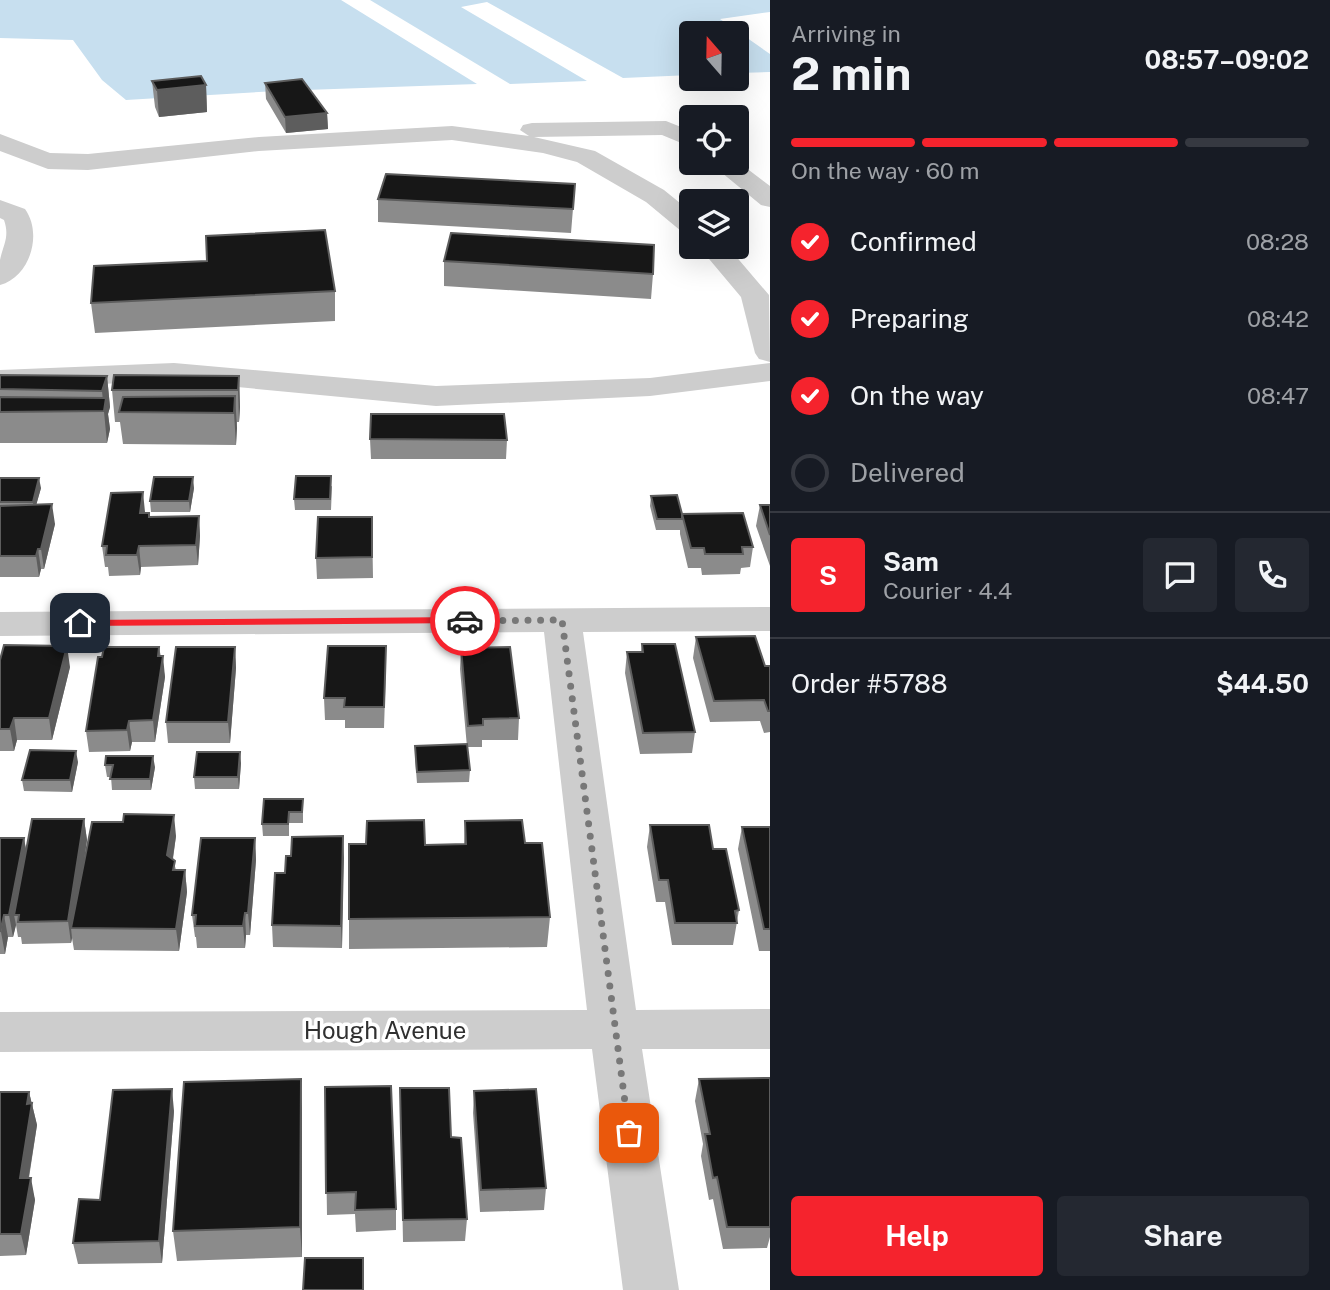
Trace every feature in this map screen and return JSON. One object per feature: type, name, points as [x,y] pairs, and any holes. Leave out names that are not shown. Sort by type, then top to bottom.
[{"type":"street","points":[[0,141],[17,151],[48,161],[88,162],[259,144],[452,133],[666,128],[679,134]]},
{"type":"street","points":[[452,133],[543,146],[586,156],[655,196],[679,215]]},
{"type":"street","points":[[739,175],[770,199]]},
{"type":"street","points":[[0,276],[19,253],[22,228],[16,215],[1,209]]},
{"type":"street","points":[[723,259],[755,296],[770,353]]},
{"type":"street","points":[[0,379],[174,372],[436,396],[650,387],[770,372]]},
{"type":"street","points":[[0,624],[770,619]]},
{"type":"street","points":[[562,620],[614,1029],[651,1290]]},
{"type":"street","name":"Hough Avenue","points":[[0,1032],[770,1029]]},
{"type":"water","points":[[0,0],[341,0],[477,84],[277,91],[126,100],[102,80],[73,40],[0,38]]},
{"type":"water","points":[[370,0],[770,0],[770,12],[720,19],[723,21],[679,21],[679,76],[623,78],[487,2],[461,7],[587,81],[510,84]]},
{"type":"water","points":[[749,39],[770,54],[770,72],[749,73]]},
{"type":"building","points":[[201,76],[206,85],[157,90],[152,81]]},
{"type":"building","points":[[302,79],[327,113],[285,117],[265,83]]},
{"type":"building","points":[[386,174],[575,184],[573,209],[378,199]]},
{"type":"building","points":[[325,230],[335,291],[91,303],[94,266],[207,261],[206,236]]},
{"type":"building","points":[[451,233],[654,245],[653,274],[444,261]]},
{"type":"building","points":[[0,375],[107,376],[102,391],[0,389]]},
{"type":"building","points":[[114,375],[239,376],[238,390],[112,390]]},
{"type":"building","points":[[235,396],[234,413],[119,412],[123,397]]},
{"type":"building","points":[[0,397],[106,398],[104,411],[0,412]]},
{"type":"building","points":[[371,414],[504,414],[507,440],[370,439]]},
{"type":"building","points":[[296,476],[331,476],[330,499],[294,499]]},
{"type":"building","points":[[154,477],[193,477],[189,501],[150,501]]},
{"type":"building","points":[[0,478],[39,478],[33,502],[0,502]]},
{"type":"building","points":[[143,492],[140,513],[149,513],[149,517],[199,516],[196,545],[139,546],[137,555],[106,555],[107,546],[102,546],[111,493]]},
{"type":"building","points":[[677,495],[682,519],[657,519],[651,496]]},
{"type":"building","points":[[52,504],[41,549],[38,549],[36,556],[0,556],[0,506]]},
{"type":"building","points":[[760,505],[770,505],[770,535]]},
{"type":"building","points":[[743,513],[753,547],[742,547],[743,554],[705,554],[704,548],[691,548],[682,514]]},
{"type":"building","points":[[318,517],[372,517],[372,557],[316,558]]},
{"type":"building","points":[[755,636],[765,666],[770,666],[770,711],[764,700],[714,701],[696,637]]},
{"type":"building","points":[[642,644],[675,644],[695,732],[643,733],[627,652],[643,652]]},
{"type":"building","points":[[4,645],[67,646],[49,718],[14,718],[10,729],[0,729],[0,660]]},
{"type":"building","points":[[328,646],[386,646],[384,707],[344,707],[345,698],[324,698]]},
{"type":"building","points":[[104,647],[159,647],[158,656],[163,656],[153,720],[129,721],[127,730],[86,731],[98,657],[102,657]]},
{"type":"building","points":[[176,647],[235,647],[228,722],[166,722]]},
{"type":"building","points":[[510,647],[519,718],[483,719],[483,725],[468,726],[461,648]]},
{"type":"building","points":[[467,744],[470,770],[417,772],[415,746]]},
{"type":"building","points":[[30,750],[76,751],[70,780],[22,780]]},
{"type":"building","points":[[197,752],[240,752],[238,777],[194,777]]},
{"type":"building","points":[[106,756],[153,756],[150,779],[110,779],[113,765],[105,765]]},
{"type":"building","points":[[264,799],[303,799],[302,812],[289,812],[288,824],[262,824]]},
{"type":"building","points":[[124,814],[174,815],[167,855],[175,861],[173,870],[185,870],[176,929],[71,928],[92,822],[123,822]]},
{"type":"building","points":[[32,819],[84,819],[68,921],[18,922],[19,915],[14,915]]},
{"type":"building","points":[[424,820],[425,845],[466,844],[465,821],[522,820],[525,843],[542,843],[550,917],[349,919],[349,844],[366,844],[367,821]]},
{"type":"building","points":[[650,825],[709,825],[713,849],[726,849],[739,910],[735,911],[737,923],[675,923],[668,880],[659,880]]},
{"type":"building","points":[[742,827],[770,827],[770,929],[764,929]]},
{"type":"building","points":[[343,836],[341,926],[272,925],[275,873],[285,873],[286,856],[291,856],[292,837]]},
{"type":"building","points":[[0,838],[24,838],[9,915],[4,915],[0,932]]},
{"type":"building","points":[[201,838],[255,838],[248,913],[245,913],[243,926],[195,926],[196,915],[192,915]]},
{"type":"building","points":[[770,1078],[770,1227],[727,1227],[717,1177],[713,1178],[705,1134],[710,1134],[699,1079]]},
{"type":"building","points":[[301,1079],[300,1227],[173,1231],[184,1082]]},
{"type":"building","points":[[391,1086],[396,1209],[355,1210],[356,1192],[326,1193],[325,1087]]},
{"type":"building","points":[[400,1088],[449,1088],[451,1137],[461,1138],[467,1219],[403,1220]]},
{"type":"building","points":[[172,1089],[159,1241],[73,1243],[79,1199],[100,1200],[113,1090]]},
{"type":"building","points":[[536,1089],[546,1188],[481,1190],[474,1091]]},
{"type":"building","points":[[0,1092],[29,1092],[27,1104],[32,1103],[20,1178],[31,1178],[21,1234],[0,1234]]},
{"type":"building","points":[[305,1258],[363,1258],[363,1290],[303,1290]]},
{"type":"way so far","points":[[465,621],[562,620],[629,1133]]},
{"type":"route","points":[[80,623],[465,621]]}]
